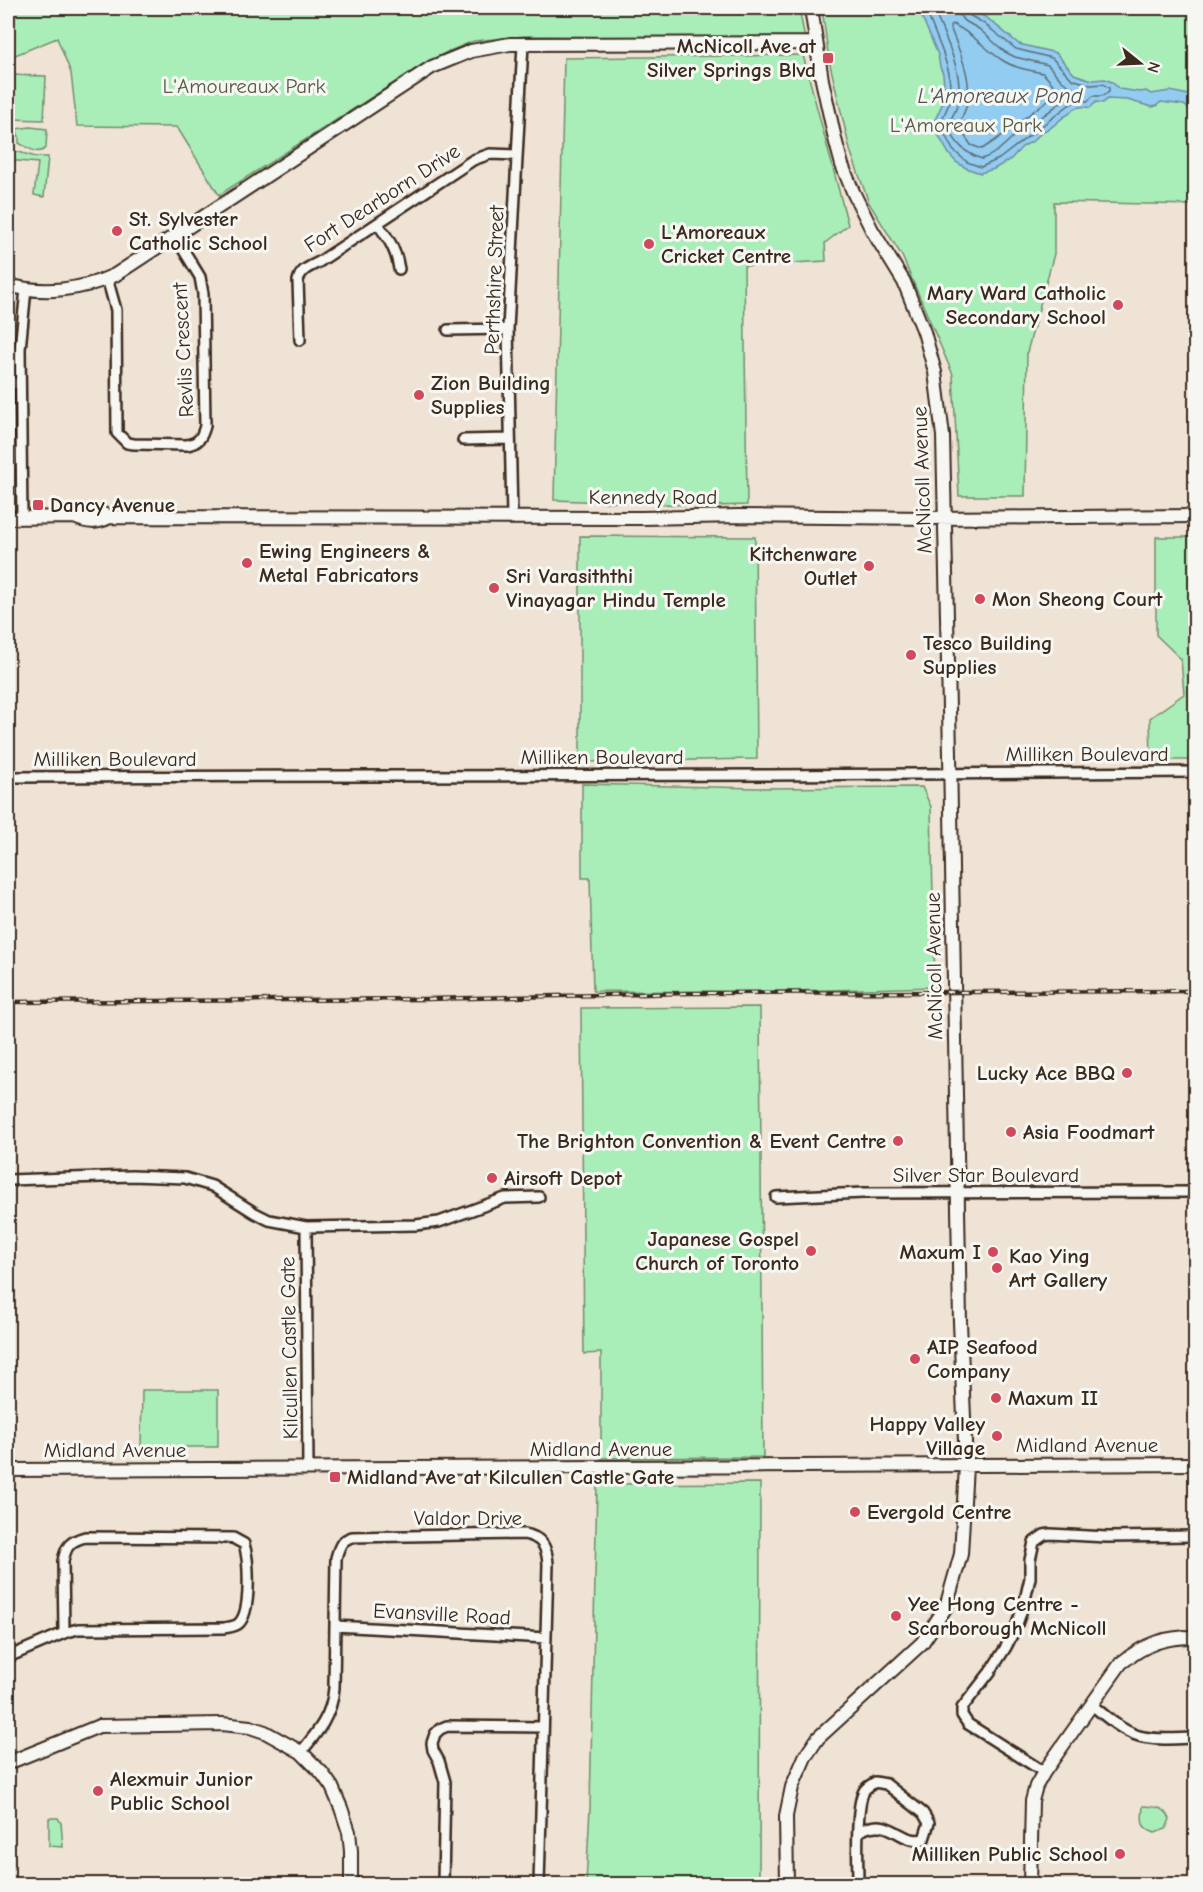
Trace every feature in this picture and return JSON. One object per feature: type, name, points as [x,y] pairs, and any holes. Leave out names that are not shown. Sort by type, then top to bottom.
[{"type":"main road","name":"McNicoll Avenue","points":[[787,1884],[786,1816],[792,1787],[805,1757],[818,1738],[922,1644],[946,1607],[961,1554],[966,1466],[960,1322],[942,436],[935,372],[924,332],[904,282],[872,230],[842,165],[811,10]]},
{"type":"main road","points":[[8,285],[26,290],[60,290],[107,278],[175,236],[432,67],[471,51],[523,44],[816,43]]},
{"type":"main road","name":"Kennedy Road","points":[[8,518],[74,517],[87,512],[98,512],[110,518],[1196,516]]},
{"type":"main road","name":"Midland Avenue","points":[[8,1470],[1196,1464]]},
{"type":"main road","points":[[1030,1884],[1032,1801],[1036,1786],[1044,1772],[1121,1663],[1137,1650],[1152,1643],[1167,1639],[1196,1637]]},
{"type":"main road","points":[[8,1763],[99,1726],[222,1724],[250,1727],[265,1732],[301,1752],[327,1780],[341,1808],[349,1832],[351,1884]]},
{"type":"street","name":"Perthshire Street","points":[[512,517],[508,329],[523,44]]},
{"type":"street","name":"Fort Dearborn Drive","points":[[300,340],[298,281],[303,271],[473,160],[490,154],[517,155]]},
{"type":"street","points":[[378,224],[397,254],[399,269]]},
{"type":"street","name":"Revlis Crescent","points":[[107,278],[116,310],[117,434],[127,442],[134,444],[188,445],[195,443],[202,435],[205,426],[202,294],[200,277],[175,236]]},
{"type":"street","points":[[22,518],[20,384],[22,324],[26,290]]},
{"type":"street","points":[[448,330],[508,329]]},
{"type":"street","points":[[8,382],[20,384]]},
{"type":"street","points":[[462,440],[509,439]]},
{"type":"street","name":"Milliken Boulevard","points":[[8,777],[1196,772]]},
{"type":"street","points":[[8,1180],[132,1176],[184,1178],[212,1186],[255,1214],[269,1220],[306,1227],[416,1225],[439,1222],[505,1198],[539,1197]]},
{"type":"street","name":"Silver Star Boulevard","points":[[776,1197],[863,1193],[1196,1192]]},
{"type":"street","name":"Kilcullen Castle Gate","points":[[306,1227],[308,1468]]},
{"type":"street","name":"Valdor Drive","points":[[301,1752],[324,1722],[332,1706],[336,1558],[341,1543],[352,1537],[524,1534],[538,1538],[545,1545],[548,1553],[539,1884]]},
{"type":"street","points":[[1044,1772],[968,1724],[962,1714],[962,1708],[990,1672],[1016,1627],[1030,1578],[1030,1560],[1034,1542],[1050,1534],[1107,1537],[1196,1536]]},
{"type":"street","points":[[8,1657],[64,1633],[90,1628],[224,1628],[238,1624],[243,1617],[246,1605],[247,1565],[243,1545],[233,1538],[85,1537],[75,1539],[65,1550],[63,1561],[64,1633]]},
{"type":"street","name":"Evansville Road","points":[[335,1626],[546,1638]]},
{"type":"street","points":[[1092,1705],[1138,1736],[1196,1738]]},
{"type":"street","points":[[443,1884],[445,1782],[433,1750],[432,1743],[435,1734],[447,1726],[543,1727]]},
{"type":"street","points":[[858,1832],[870,1826],[886,1826],[917,1841],[924,1839],[928,1822],[923,1813],[886,1784],[874,1782],[863,1793],[858,1832],[858,1884]]},
{"type":"green space","name":"L'Amoureaux Park","points":[[8,8],[799,8],[805,39],[525,36],[474,41],[422,65],[219,195],[177,127],[77,126],[71,73],[57,38],[8,58]]},
{"type":"green space","name":"L'Amoreaux Park","points":[[822,8],[1195,8],[1195,205],[1054,202],[1054,254],[1027,352],[1025,496],[959,496],[953,375],[902,256],[869,203],[850,150],[829,60]]},
{"type":"green space","points":[[803,55],[848,225],[825,243],[826,261],[744,266],[747,505],[714,506],[554,500],[564,58]]},
{"type":"green space","points":[[8,75],[46,76],[44,120],[8,119]]},
{"type":"green space","points":[[30,127],[47,129],[46,148],[43,150],[33,150],[19,143],[16,129]]},
{"type":"green space","points":[[8,149],[36,157],[48,157],[44,197],[34,195],[38,163],[8,160]]},
{"type":"green space","points":[[580,536],[755,537],[757,759],[580,762]]},
{"type":"green space","points":[[1156,537],[1195,537],[1195,760],[1151,760],[1150,718],[1184,694],[1181,659],[1156,635]]},
{"type":"green space","points":[[582,784],[757,788],[922,787],[931,807],[935,987],[758,992],[593,991],[590,878],[582,878]]},
{"type":"green space","points":[[760,1007],[763,1457],[601,1458],[601,1353],[584,1354],[581,1008]]},
{"type":"green space","points":[[142,1390],[218,1390],[218,1447],[141,1447]]},
{"type":"green space","points":[[760,1483],[759,1884],[586,1884],[590,1808],[597,1484]]},
{"type":"green space","points":[[1143,1806],[1159,1808],[1168,1815],[1170,1819],[1166,1829],[1155,1833],[1144,1826]]},
{"type":"green space","points":[[49,1818],[58,1818],[61,1823],[63,1847],[49,1846]]},
{"type":"water","name":"L'Amoreaux Pond","points":[[968,8],[987,18],[1019,44],[1056,53],[1074,74],[1092,80],[1105,79],[1119,89],[1146,91],[1151,94],[1170,91],[1193,96],[1195,114],[1184,105],[1161,102],[1152,107],[1127,100],[1107,99],[1103,103],[1096,102],[1090,108],[1076,108],[1022,147],[1011,159],[994,169],[980,173],[966,168],[949,154],[935,129],[934,122],[945,98],[943,74],[938,55],[919,10]]},
{"type":"railway","points":[[8,1002],[427,999],[691,993],[1196,991]]},
{"type":"place","name":"McNicoll Ave at Silver Springs Blvd","points":[[828,58]]},
{"type":"place","name":"St. Sylvester Catholic School","points":[[117,231]]},
{"type":"place","name":"L'Amoreaux Cricket Centre","points":[[649,244]]},
{"type":"place","name":"Mary Ward Catholic Secondary School","points":[[1118,305]]},
{"type":"place","name":"Zion Building Supplies","points":[[419,395]]},
{"type":"place","name":"Dancy Avenue","points":[[38,505]]},
{"type":"place","name":"Ewing Engineers & Metal Fabricators","points":[[247,563]]},
{"type":"place","name":"Kitchenware Outlet","points":[[869,566]]},
{"type":"place","name":"Sri Varasiththi Vinayagar Hindu Temple","points":[[494,588]]},
{"type":"place","name":"Mon Sheong Court","points":[[980,599]]},
{"type":"place","name":"Tesco Building Supplies","points":[[911,655]]},
{"type":"place","name":"Lucky Ace BBQ","points":[[1127,1073]]},
{"type":"place","name":"Asia Foodmart","points":[[1011,1132]]},
{"type":"place","name":"The Brighton Convention & Event Centre","points":[[898,1141]]},
{"type":"place","name":"Airsoft Depot","points":[[492,1178]]},
{"type":"place","name":"Japanese Gospel Church of Toronto","points":[[811,1251]]},
{"type":"place","name":"Maxum I","points":[[993,1252]]},
{"type":"place","name":"Kao Ying Art Gallery","points":[[997,1268]]},
{"type":"place","name":"AIP Seafood Company","points":[[915,1359]]},
{"type":"place","name":"Maxum II","points":[[996,1398]]},
{"type":"place","name":"Happy Valley Village","points":[[997,1436]]},
{"type":"place","name":"Midland Ave at Kilcullen Castle Gate","points":[[335,1477]]},
{"type":"place","name":"Evergold Centre","points":[[855,1512]]},
{"type":"place","name":"Yee Hong Centre - Scarborough McNicoll","points":[[896,1616]]},
{"type":"place","name":"Alexmuir Junior Public School","points":[[98,1791]]},
{"type":"place","name":"Milliken Public School","points":[[1120,1854]]}]
